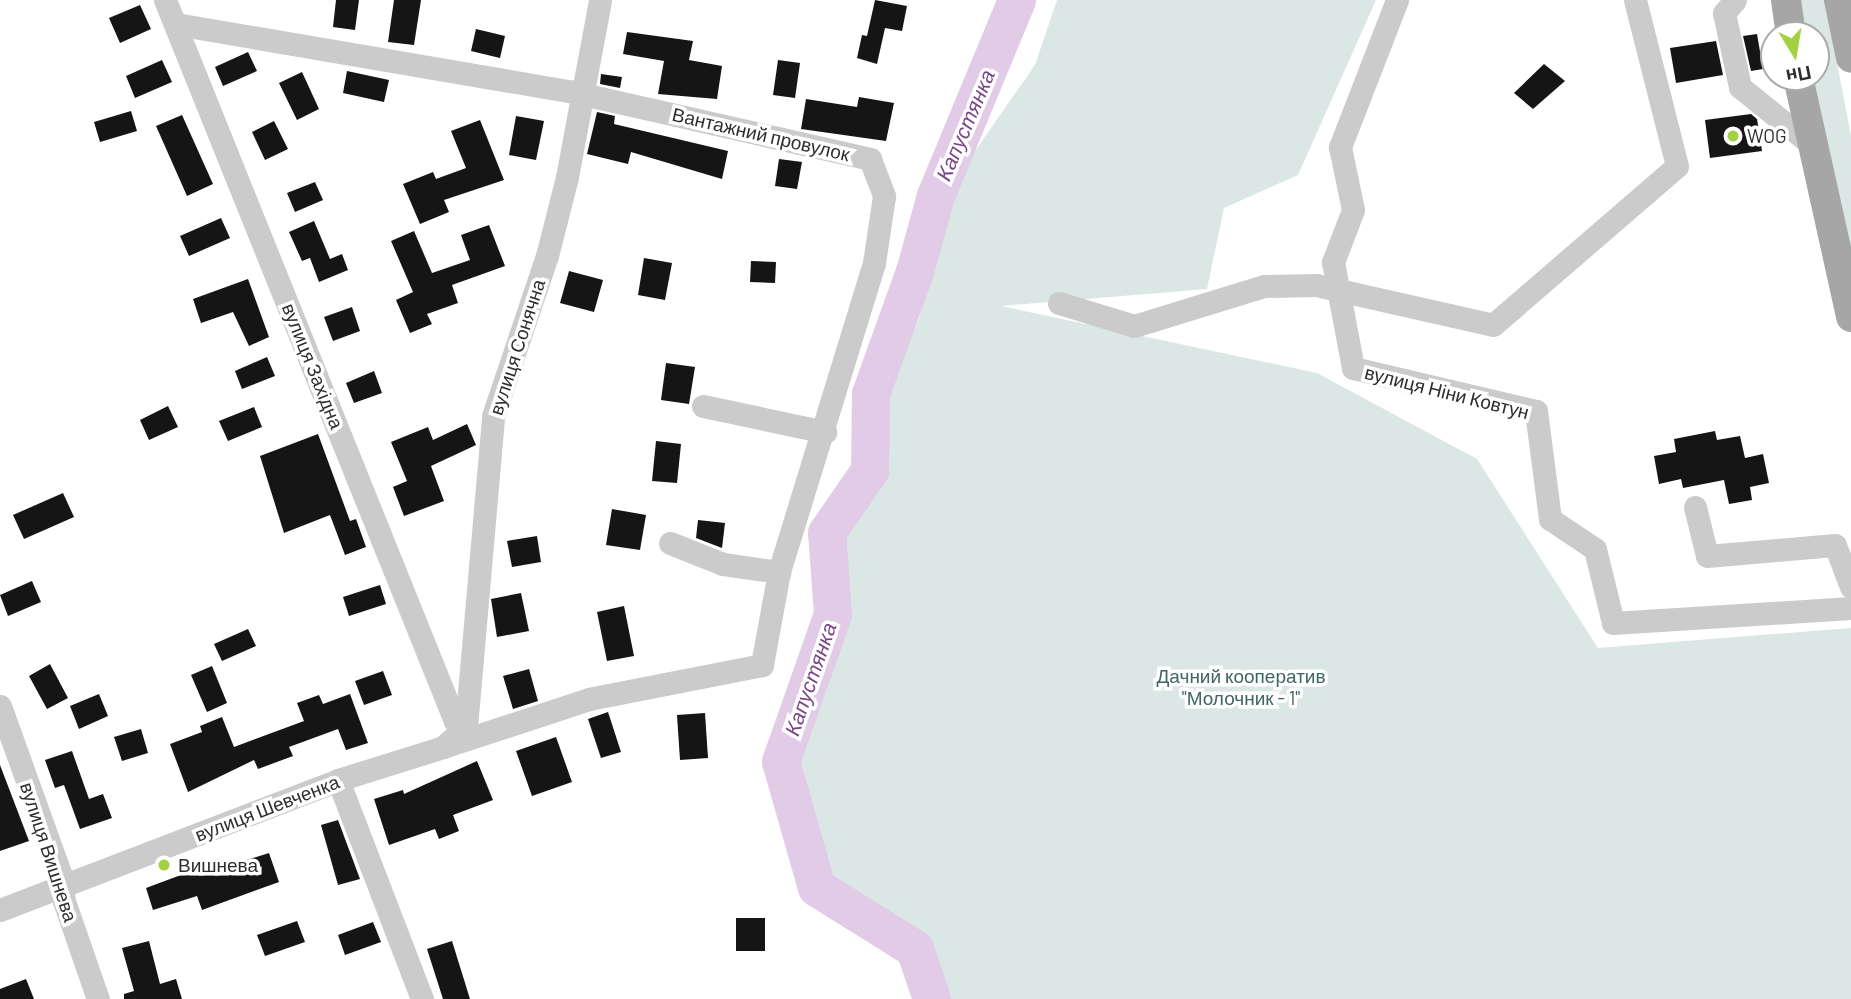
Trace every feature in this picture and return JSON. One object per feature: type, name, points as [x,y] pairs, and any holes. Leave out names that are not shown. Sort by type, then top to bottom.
[{"type":"main road","points":[[1786,0],[1789,21]]},
{"type":"main road","points":[[1839,0],[1851,58]]},
{"type":"main road","points":[[1801,91],[1851,317]]},
{"type":"street","name":"вулиця Західна","points":[[165,0],[455,720],[466,727]]},
{"type":"street","name":"вулиця Сонячна","points":[[466,727],[493,416],[547,256],[600,0]]},
{"type":"street","name":"вулиця Ніни Ковтун","points":[[1397,0],[1340,147],[1353,210],[1333,262],[1353,368],[1536,411],[1550,519],[1595,549],[1613,623],[1851,608]]},
{"type":"street","points":[[1059,303],[1134,326],[1264,286],[1316,285],[1493,325],[1677,166],[1635,0]]},
{"type":"street","points":[[1735,0],[1724,13],[1740,88],[1813,146]]},
{"type":"street","name":"Вантажний провулок","points":[[176,24],[581,96],[870,159],[884,195],[874,263],[825,432],[779,572],[762,665],[589,699],[443,747]]},
{"type":"street","points":[[703,406],[825,432]]},
{"type":"street","points":[[1695,507],[1707,556],[1835,545],[1851,587]]},
{"type":"street","points":[[670,543],[723,564],[779,572]]},
{"type":"street","name":"вулиця Вишнева","points":[[0,706],[98,999]]},
{"type":"street","points":[[443,747],[466,727]]},
{"type":"street","name":"вулиця Шевченка","points":[[0,910],[338,780],[443,747]]},
{"type":"street","points":[[338,780],[422,999]]},
{"type":"green space","name":"Дачний кооператив \"Молочник - 1\"","points":[[1057,0],[1376,0],[1298,175],[1224,208],[1207,289],[1001,306],[1317,373],[1477,459],[1598,648],[1851,628],[1851,999],[946,999],[922,936],[835,881],[796,763],[847,621],[842,533],[886,476],[885,393],[919,319],[947,191],[1035,65]]},
{"type":"green space","points":[[1798,0],[1825,0],[1829,21],[1802,21]]},
{"type":"green space","points":[[1830,26],[1851,136],[1851,264],[1815,91],[1830,91]]},
{"type":"building","points":[[336,0],[359,0],[355,30],[333,27]]},
{"type":"building","points":[[394,0],[421,0],[414,45],[388,42]]},
{"type":"building","points":[[875,0],[907,6],[902,31],[885,28],[877,64],[857,58],[862,35],[867,36]]},
{"type":"building","points":[[140,5],[151,29],[120,43],[109,18]]},
{"type":"building","points":[[476,29],[505,36],[500,58],[471,51]]},
{"type":"building","points":[[627,32],[693,41],[689,60],[722,66],[717,99],[658,94],[664,61],[623,54]]},
{"type":"building","points":[[1757,34],[1760,70],[1751,71],[1743,36]]},
{"type":"building","points":[[1716,41],[1723,75],[1676,83],[1670,48]]},
{"type":"building","points":[[248,52],[257,71],[223,86],[215,67]]},
{"type":"building","points":[[162,60],[172,82],[135,98],[126,76]]},
{"type":"building","points":[[778,60],[800,63],[795,98],[773,95]]},
{"type":"building","points":[[1544,64],[1565,81],[1533,109],[1514,93]]},
{"type":"building","points":[[347,71],[389,80],[384,102],[343,93]]},
{"type":"building","points":[[302,72],[319,109],[297,120],[279,83]]},
{"type":"building","points":[[601,74],[622,77],[620,88],[600,84]]},
{"type":"building","points":[[859,97],[894,103],[886,141],[801,129],[806,99],[857,107]]},
{"type":"building","points":[[131,111],[137,131],[100,142],[94,122]]},
{"type":"building","points":[[597,112],[615,116],[614,124],[728,151],[722,179],[631,152],[628,164],[587,154]]},
{"type":"building","name":"WOG","points":[[1751,114],[1757,119],[1762,151],[1710,158],[1705,120]]},
{"type":"building","points":[[182,115],[213,184],[187,196],[156,126]]},
{"type":"building","points":[[516,116],[544,121],[536,160],[509,155]]},
{"type":"building","points":[[480,120],[504,180],[444,200],[449,212],[420,224],[403,184],[433,172],[436,179],[466,168],[451,131]]},
{"type":"building","points":[[274,121],[288,149],[265,160],[252,132]]},
{"type":"building","points":[[779,159],[802,162],[797,189],[775,186]]},
{"type":"building","points":[[315,182],[323,200],[295,212],[287,193]]},
{"type":"building","points":[[221,218],[230,238],[189,256],[180,236]]},
{"type":"building","points":[[314,221],[330,259],[342,254],[348,270],[319,282],[310,258],[302,261],[289,232]]},
{"type":"building","points":[[489,225],[505,266],[452,285],[458,303],[427,314],[432,324],[410,333],[396,300],[413,292],[391,241],[414,231],[432,273],[470,260],[461,235]]},
{"type":"building","points":[[644,258],[672,263],[665,300],[638,295]]},
{"type":"building","points":[[751,261],[776,262],[775,283],[750,282]]},
{"type":"building","points":[[569,271],[603,280],[594,312],[560,303]]},
{"type":"building","points":[[248,279],[269,337],[249,346],[233,312],[201,323],[193,299]]},
{"type":"building","points":[[352,307],[360,331],[333,341],[324,317]]},
{"type":"building","points":[[267,357],[275,376],[242,389],[235,371]]},
{"type":"building","points":[[666,363],[695,367],[689,404],[661,400]]},
{"type":"building","points":[[374,371],[382,393],[354,403],[346,383]]},
{"type":"building","points":[[168,406],[178,427],[149,440],[140,420]]},
{"type":"building","points":[[254,407],[262,427],[228,441],[219,421]]},
{"type":"building","points":[[467,424],[476,445],[431,466],[444,501],[404,516],[393,487],[407,481],[391,442],[428,427],[433,440]]},
{"type":"building","points":[[1715,431],[1717,440],[1740,436],[1745,458],[1763,454],[1769,483],[1750,487],[1752,500],[1729,504],[1724,480],[1683,488],[1681,479],[1659,484],[1654,456],[1676,452],[1674,439]]},
{"type":"building","points":[[318,434],[350,521],[356,519],[366,547],[345,555],[330,515],[284,533],[260,456]]},
{"type":"building","points":[[656,441],[681,444],[677,483],[652,481]]},
{"type":"building","points":[[63,493],[74,517],[24,539],[13,515]]},
{"type":"building","points":[[612,509],[646,515],[640,550],[606,545]]},
{"type":"building","points":[[698,520],[725,523],[722,548],[696,538]]},
{"type":"building","points":[[537,536],[541,562],[512,567],[507,541]]},
{"type":"building","points":[[32,581],[41,602],[8,616],[0,595]]},
{"type":"building","points":[[380,585],[386,604],[349,616],[343,597]]},
{"type":"building","points":[[521,593],[529,631],[497,637],[491,599]]},
{"type":"building","points":[[624,606],[634,656],[607,661],[597,612]]},
{"type":"building","points":[[248,629],[256,646],[222,661],[214,644]]},
{"type":"building","points":[[50,664],[68,698],[47,709],[29,676]]},
{"type":"building","points":[[212,666],[227,703],[207,712],[191,675]]},
{"type":"building","points":[[529,669],[538,701],[513,709],[503,676]]},
{"type":"building","points":[[383,671],[392,695],[364,705],[355,681]]},
{"type":"building","points":[[99,694],[108,716],[79,729],[70,706]]},
{"type":"building","points":[[350,694],[368,743],[346,750],[338,729],[289,747],[293,756],[258,769],[254,760],[188,792],[170,744],[202,732],[200,726],[222,717],[234,747],[304,721],[297,703],[319,695],[323,704]]},
{"type":"building","points":[[608,712],[621,752],[601,758],[588,719]]},
{"type":"building","points":[[705,713],[708,758],[680,760],[677,715]]},
{"type":"building","points":[[141,729],[148,753],[122,761],[114,737]]},
{"type":"building","points":[[556,737],[572,782],[532,796],[516,751]]},
{"type":"building","points":[[72,751],[89,799],[103,794],[112,818],[80,829],[64,785],[55,788],[45,760]]},
{"type":"building","points":[[477,761],[493,800],[453,815],[459,831],[439,839],[435,829],[389,845],[374,799],[403,790],[404,794]]},
{"type":"building","points":[[0,765],[29,841],[0,851]]},
{"type":"building","points":[[338,820],[360,879],[338,885],[321,825]]},
{"type":"building","points":[[269,853],[279,882],[202,910],[197,896],[153,910],[146,888],[221,860],[224,867]]},
{"type":"building","points":[[736,918],[765,918],[765,951],[736,951]]},
{"type":"building","points":[[297,921],[305,942],[265,956],[257,935]]},
{"type":"building","points":[[373,922],[381,942],[345,955],[338,935]]},
{"type":"building","points":[[149,941],[160,984],[176,979],[182,999],[124,999],[124,994],[134,991],[122,948]]},
{"type":"building","points":[[452,941],[470,999],[443,999],[427,949]]},
{"type":"building","points":[[26,979],[34,999],[0,999],[0,989]]},
{"type":"waterway","name":"Капустянка","points":[[932,999],[915,949],[817,888],[781,762],[833,614],[827,533],[870,471],[871,394],[915,272],[936,196],[1017,0]]},
{"type":"place","name":"WOG","points":[[1733,136]]},
{"type":"place","name":"Вишнева","points":[[164,865]]}]
